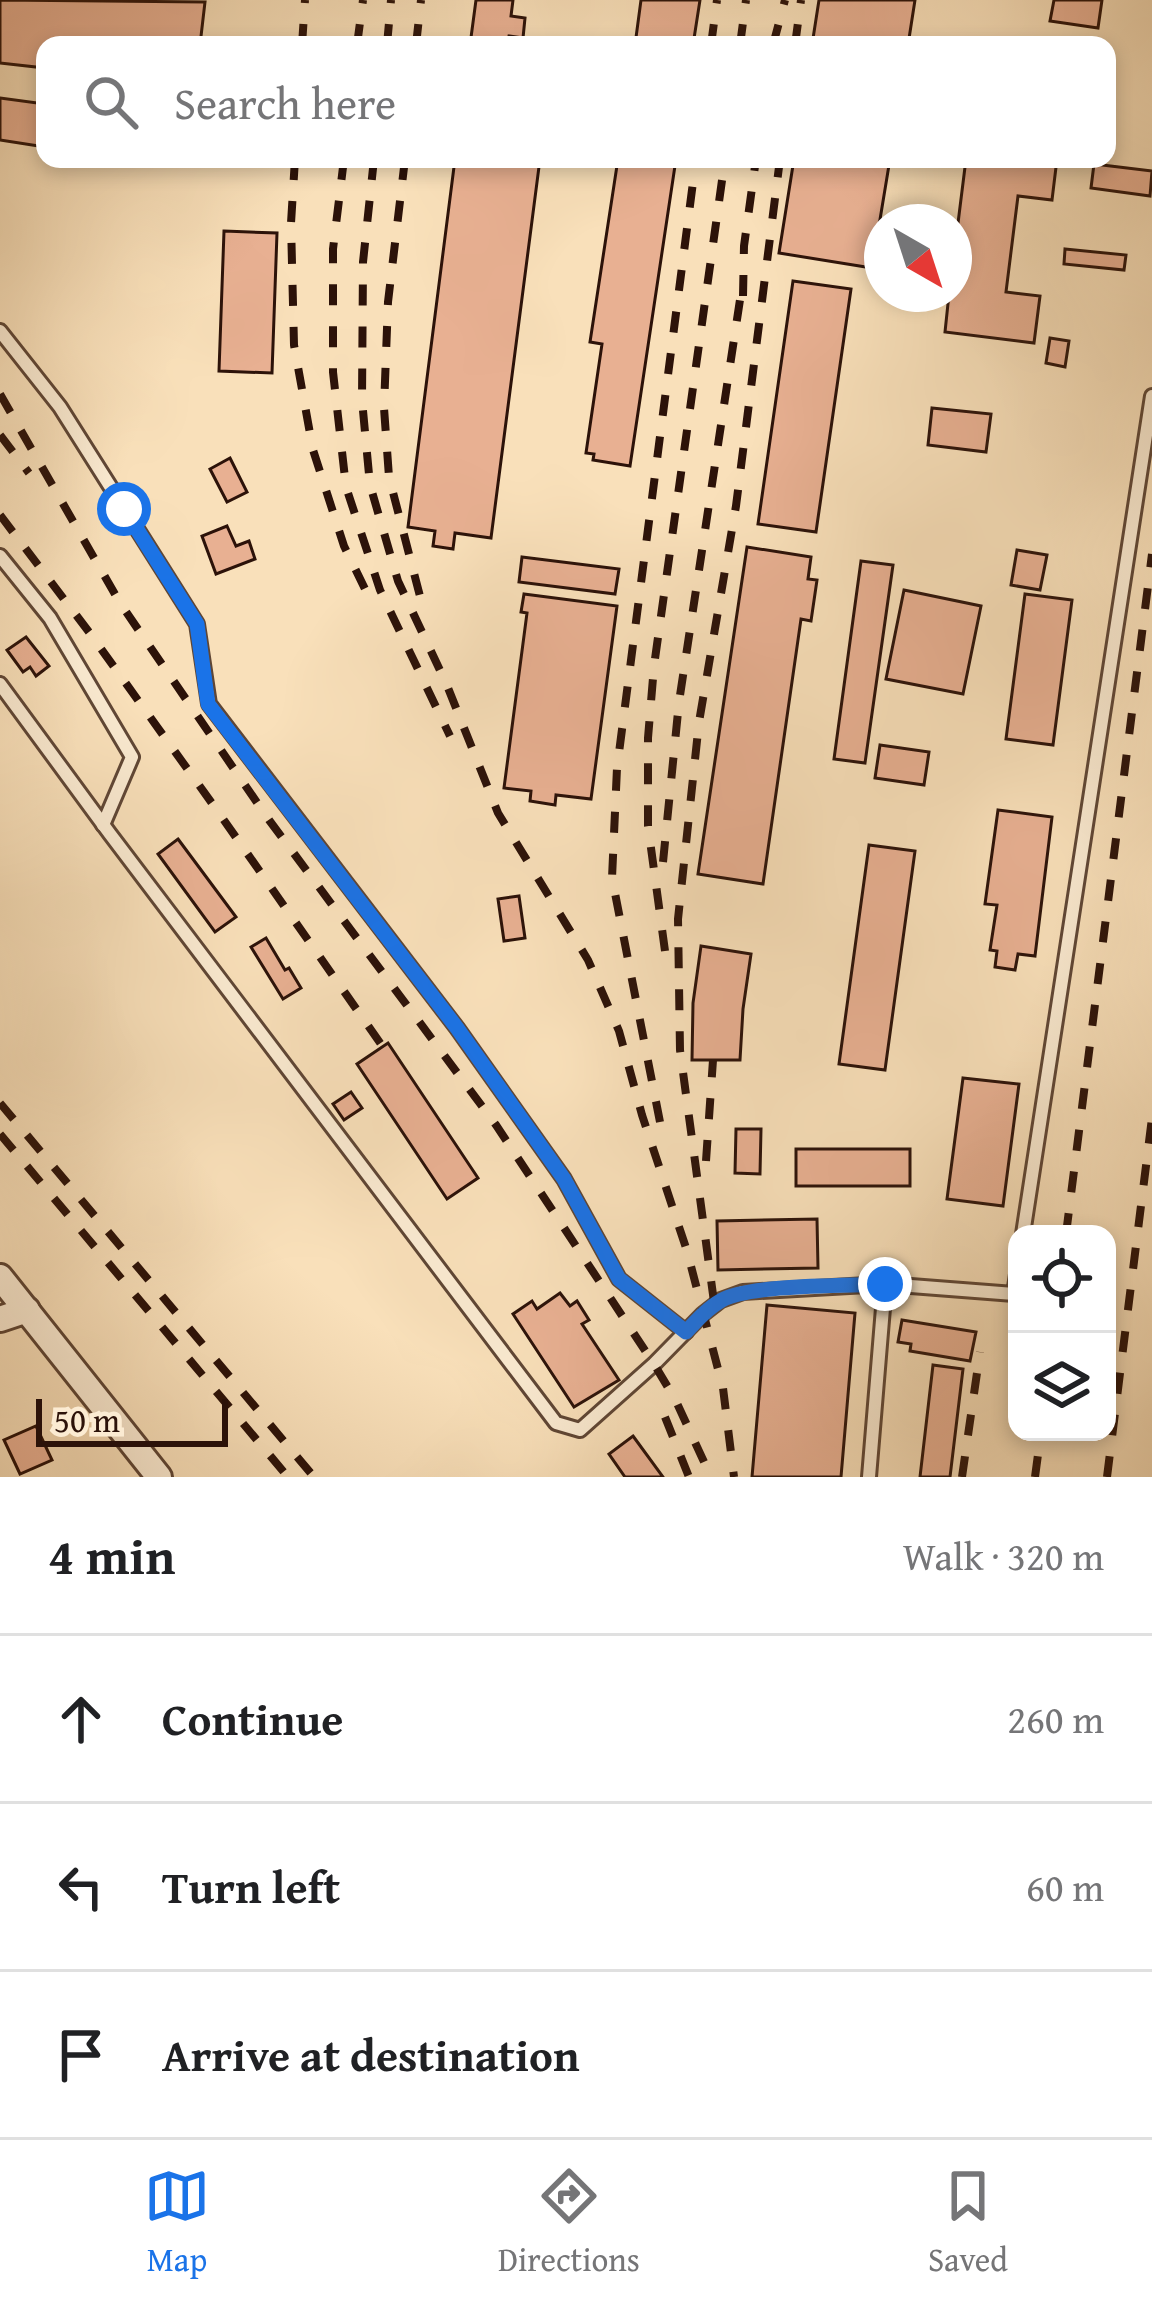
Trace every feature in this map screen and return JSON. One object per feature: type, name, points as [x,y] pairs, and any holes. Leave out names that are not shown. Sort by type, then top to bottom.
[{"type":"street","points":[[0,1277],[159,1477]]},
{"type":"street","points":[[0,1319],[27,1310]]},
{"type":"lane","points":[[0,331],[60,406],[197,624],[208,704],[471,1047],[564,1179],[619,1279],[686,1332]]},
{"type":"lane","points":[[1024,1225],[1152,396]]},
{"type":"lane","points":[[0,556],[50,618],[132,757],[103,825]]},
{"type":"lane","points":[[0,684],[556,1423],[580,1430],[703,1314],[743,1292],[885,1284],[1008,1294]]},
{"type":"lane","points":[[868,1477],[885,1284]]},
{"type":"building","points":[[0,0],[205,2],[201,36],[36,36],[36,67],[0,63]]},
{"type":"building","points":[[476,0],[513,0],[511,16],[525,18],[523,36],[471,36]]},
{"type":"building","points":[[641,0],[700,0],[694,36],[636,36]]},
{"type":"building","points":[[819,0],[915,0],[909,36],[813,36]]},
{"type":"building","points":[[1054,0],[1102,0],[1098,28],[1050,21]]},
{"type":"building","points":[[0,98],[36,103],[36,146],[0,140]]},
{"type":"building","points":[[454,168],[539,168],[491,538],[455,533],[453,549],[433,546],[435,531],[408,527]]},
{"type":"building","points":[[617,168],[675,168],[630,466],[593,460],[594,454],[586,453],[602,344],[590,342]]},
{"type":"building","points":[[793,168],[889,168],[883,204],[864,204],[864,267],[779,253]]},
{"type":"building","points":[[965,168],[1056,168],[1052,200],[1018,196],[1006,292],[1040,296],[1034,343],[945,332],[947,312],[972,312],[972,204],[960,204]]},
{"type":"building","points":[[1094,168],[1152,171],[1150,196],[1091,188]]},
{"type":"building","points":[[224,231],[277,233],[272,373],[219,371]]},
{"type":"building","points":[[1065,249],[1126,255],[1124,270],[1064,264]]},
{"type":"building","points":[[793,281],[851,289],[816,532],[758,524]]},
{"type":"building","points":[[1050,338],[1069,341],[1065,367],[1046,363]]},
{"type":"building","points":[[932,408],[991,414],[986,452],[928,445]]},
{"type":"building","points":[[230,458],[247,492],[227,502],[210,469]]},
{"type":"building","points":[[227,526],[236,546],[249,541],[255,559],[216,574],[202,536]]},
{"type":"building","points":[[747,547],[811,557],[808,579],[817,580],[811,621],[801,619],[763,884],[698,874]]},
{"type":"building","points":[[1017,550],[1047,555],[1040,590],[1011,585]]},
{"type":"building","points":[[522,557],[619,569],[615,594],[519,582]]},
{"type":"building","points":[[861,561],[893,565],[865,763],[834,759]]},
{"type":"building","points":[[904,590],[981,606],[963,694],[886,679]]},
{"type":"building","points":[[524,594],[617,606],[591,799],[556,795],[555,805],[530,801],[531,791],[504,788],[527,613],[521,612]]},
{"type":"building","points":[[1025,594],[1072,600],[1053,745],[1006,739]]},
{"type":"building","points":[[26,637],[49,666],[36,676],[30,667],[23,672],[7,650]]},
{"type":"building","points":[[880,745],[929,752],[924,785],[875,778]]},
{"type":"building","points":[[998,810],[1052,817],[1035,956],[1018,954],[1015,970],[995,967],[997,951],[990,950],[997,905],[985,904]]},
{"type":"building","points":[[178,839],[236,917],[215,932],[158,854]]},
{"type":"building","points":[[869,845],[915,851],[885,1070],[839,1064]]},
{"type":"building","points":[[519,896],[525,938],[504,941],[498,899]]},
{"type":"building","points":[[266,938],[301,988],[283,999],[251,947]]},
{"type":"building","points":[[701,946],[751,954],[740,1060],[692,1060]]},
{"type":"building","points":[[388,1043],[478,1178],[447,1199],[357,1064]]},
{"type":"building","points":[[963,1078],[1019,1084],[1003,1206],[947,1199]]},
{"type":"building","points":[[351,1092],[362,1108],[344,1120],[333,1104]]},
{"type":"building","points":[[736,1129],[761,1129],[760,1174],[735,1173]]},
{"type":"building","points":[[796,1149],[910,1149],[910,1186],[796,1186]]},
{"type":"building","points":[[817,1219],[818,1268],[718,1270],[717,1221]]},
{"type":"building","points":[[560,1293],[570,1306],[577,1301],[589,1320],[582,1324],[619,1380],[574,1407],[513,1314],[532,1301],[537,1309]]},
{"type":"building","points":[[767,1305],[855,1313],[841,1477],[752,1477]]},
{"type":"building","points":[[902,1320],[976,1332],[970,1361],[910,1351],[911,1344],[898,1342]]},
{"type":"building","points":[[933,1365],[963,1369],[950,1477],[920,1477]]},
{"type":"building","points":[[36,1426],[52,1460],[20,1474],[4,1440]]},
{"type":"building","points":[[633,1436],[663,1477],[625,1477],[609,1454]]},
{"type":"railway","points":[[303,36],[305,0]]},
{"type":"railway","points":[[358,36],[363,0]]},
{"type":"railway","points":[[388,36],[391,0]]},
{"type":"railway","points":[[417,36],[421,0]]},
{"type":"railway","points":[[712,36],[717,0]]},
{"type":"railway","points":[[741,36],[746,0]]},
{"type":"railway","points":[[775,36],[785,0]]},
{"type":"railway","points":[[796,36],[801,0]]},
{"type":"railway","points":[[294,168],[294,345],[313,450],[344,546],[366,591]]},
{"type":"railway","points":[[343,168],[333,249],[333,372],[346,487],[380,590],[450,736]]},
{"type":"railway","points":[[373,168],[363,262],[362,400],[370,485],[398,581],[446,683],[498,813],[588,960],[619,1031],[687,1251],[723,1388],[734,1477]]},
{"type":"railway","points":[[404,168],[388,302],[384,408],[389,477],[422,604]]},
{"type":"railway","points":[[660,1122],[612,878],[617,768],[695,168]]},
{"type":"railway","points":[[665,951],[648,826],[648,738],[724,168]]},
{"type":"railway","points":[[743,296],[755,168]]},
{"type":"railway","points":[[714,1302],[680,1050],[678,919],[699,722],[736,506],[779,168]]},
{"type":"railway","points":[[663,862],[679,702],[743,280]]},
{"type":"railway","points":[[0,394],[120,603],[269,820],[496,1125],[654,1364],[711,1477]]},
{"type":"railway","points":[[0,435],[29,473]]},
{"type":"railway","points":[[0,515],[89,632],[383,1047]]},
{"type":"railway","points":[[1067,1225],[1152,554]]},
{"type":"railway","points":[[706,1161],[713,1060]]},
{"type":"railway","points":[[0,1103],[314,1477]]},
{"type":"railway","points":[[1107,1477],[1152,1118]]},
{"type":"railway","points":[[0,1134],[288,1477]]},
{"type":"railway","points":[[962,1477],[980,1352]]},
{"type":"railway","points":[[665,1417],[689,1477]]},
{"type":"railway","points":[[1035,1477],[1040,1441]]},
{"type":"route","points":[[124,509],[197,624],[208,704],[457,1028],[564,1179],[619,1279],[686,1332],[721,1300],[743,1292],[885,1284]]}]
